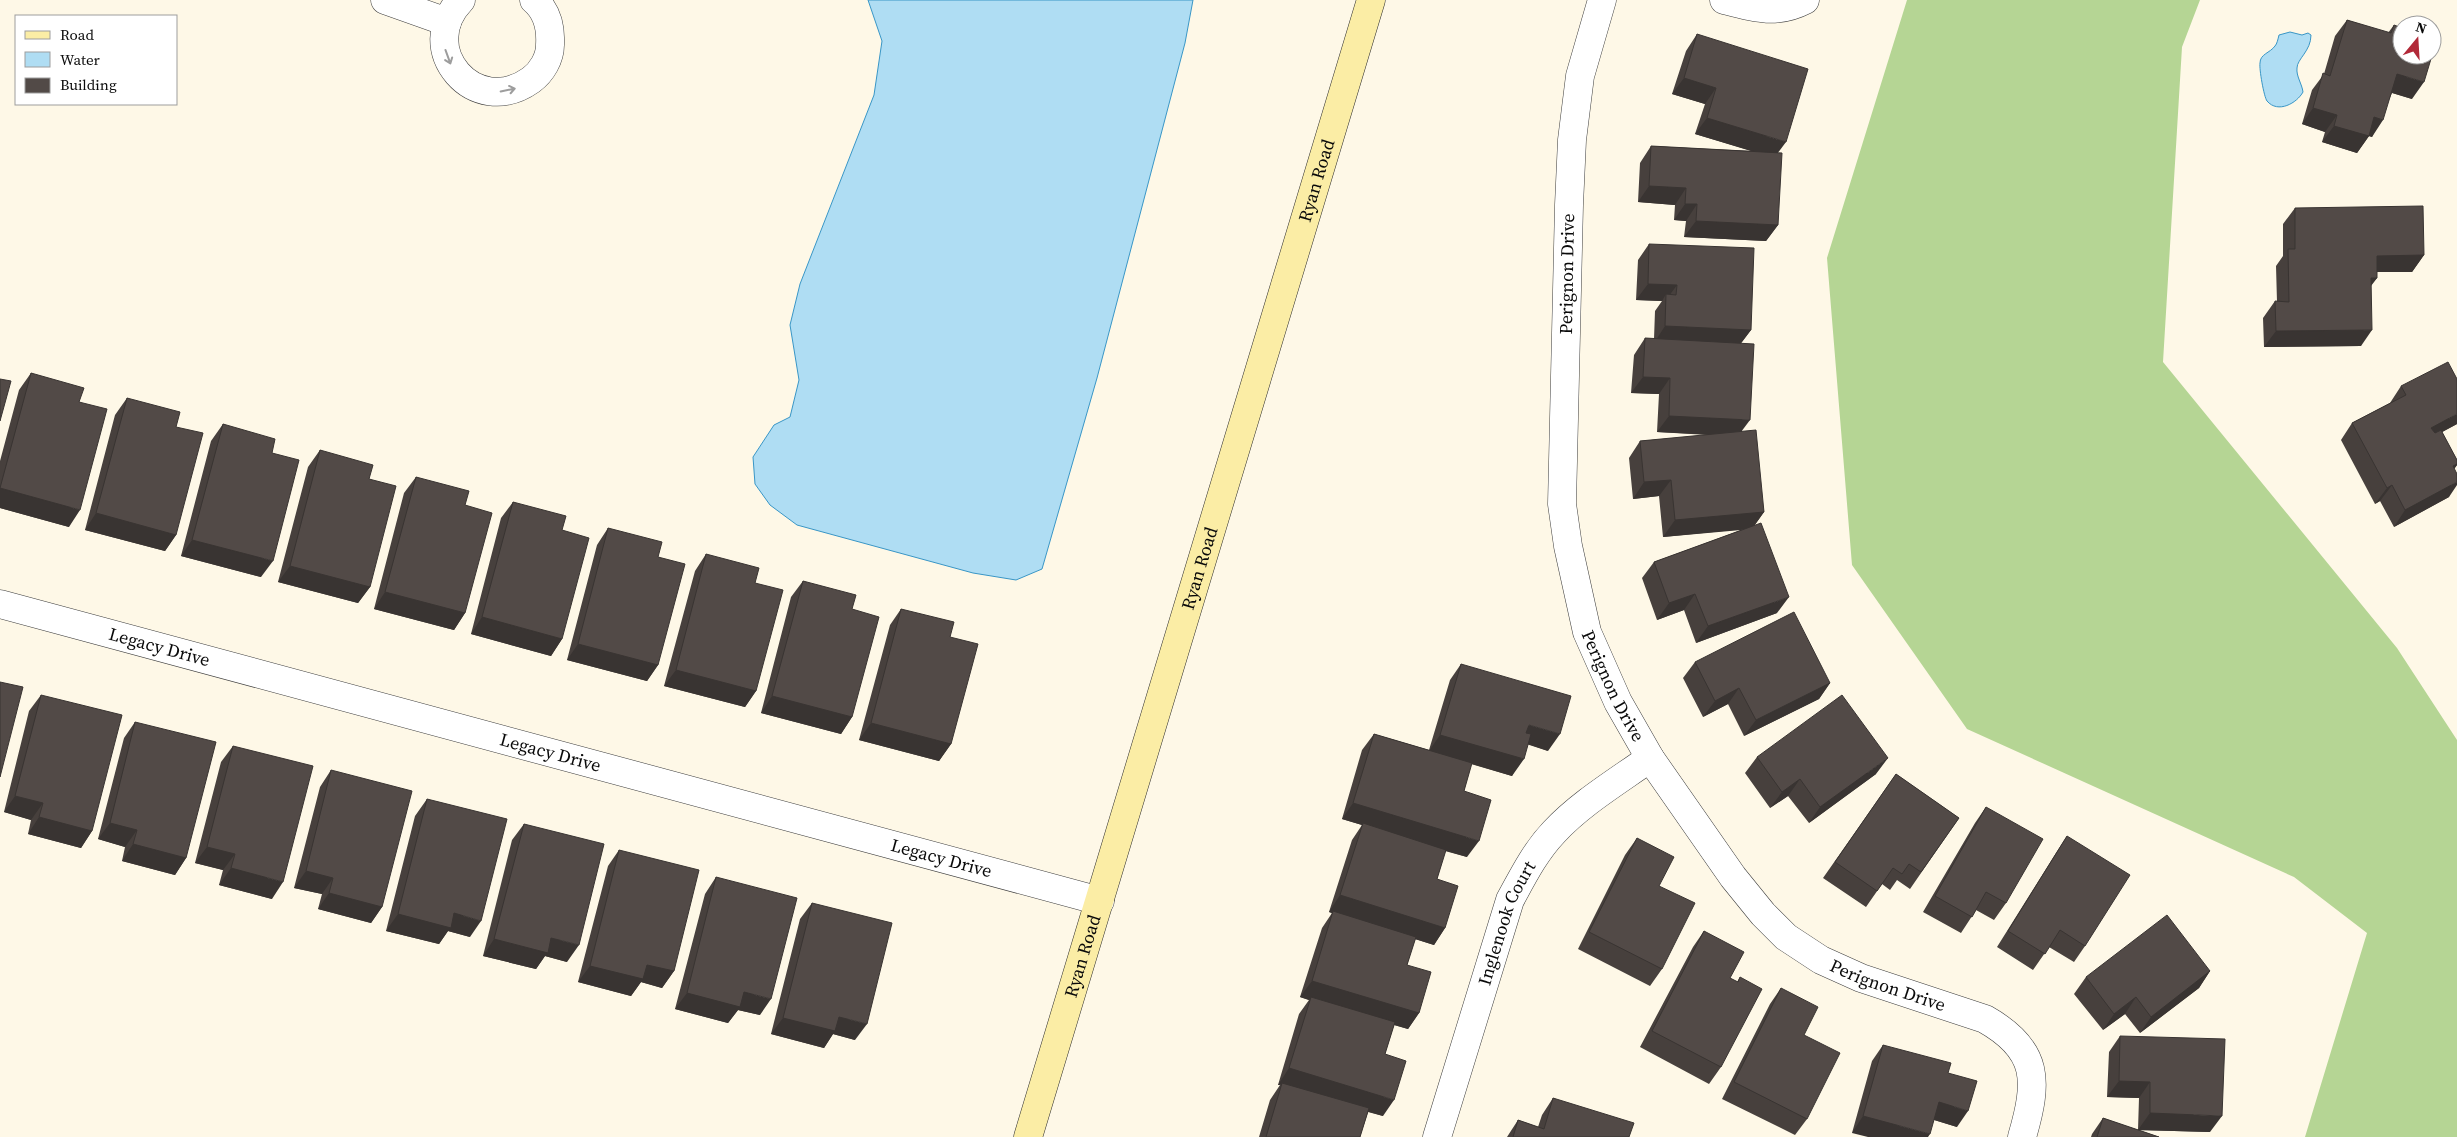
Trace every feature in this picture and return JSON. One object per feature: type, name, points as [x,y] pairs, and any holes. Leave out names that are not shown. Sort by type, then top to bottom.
[{"type":"main road","name":"Ryan Road","points":[[1028,1137],[1371,0]]},
{"type":"street","points":[[385,0],[454,11],[444,37],[446,53],[452,68],[463,80],[477,88],[492,92],[509,91],[523,85],[536,76],[545,63],[550,48],[551,32],[546,16],[534,0]]},
{"type":"street","name":"Perignon Drive","points":[[1602,0],[1580,76],[1572,149],[1562,504],[1569,554],[1587,632],[1618,702],[1650,758],[1733,877],[1763,914],[1786,937],[1821,960],[1861,978],[1985,1019],[2002,1029],[2016,1043],[2029,1062],[2032,1077],[2031,1106],[2022,1137]]},
{"type":"street","name":"Perignon Drive","points":[[1592,33],[1623,0]]},
{"type":"street","points":[[1724,0],[1766,10],[1790,8],[1805,0]]},
{"type":"street","name":"Legacy Drive","points":[[0,604],[1100,901]]},
{"type":"street","name":"Inglenook Court","points":[[1437,1137],[1510,900],[1522,876],[1554,831],[1579,809],[1650,758]]},
{"type":"green space","points":[[1907,0],[2200,0],[2182,47],[2163,362],[2397,648],[2457,740],[2457,1137],[2305,1137],[2367,933],[2294,877],[1967,729],[1852,565],[1827,258]]},
{"type":"water","points":[[868,0],[1193,0],[1185,43],[1097,378],[1042,569],[1016,580],[973,573],[797,525],[770,505],[755,484],[753,457],[774,425],[790,417],[799,380],[790,325],[800,284],[874,95],[882,41]]},
{"type":"water","points":[[2290,32],[2302,35],[2308,33],[2311,35],[2309,46],[2299,61],[2297,68],[2303,92],[2287,106],[2276,107],[2267,101],[2263,89],[2260,60],[2276,45],[2279,35]]},
{"type":"building","points":[[2347,20],[2391,33],[2392,30],[2392,65],[2429,65],[2424,82],[2397,74],[2383,120],[2374,117],[2369,136],[2334,126],[2337,115],[2313,108],[2323,73],[2330,76]]},
{"type":"building","points":[[1697,34],[1808,69],[1786,142],[1707,118],[1716,88],[1684,78]]},
{"type":"building","points":[[1651,146],[1782,153],[1778,225],[1696,221],[1697,204],[1685,204],[1686,188],[1649,186]]},
{"type":"building","points":[[2423,206],[2424,255],[2377,256],[2377,278],[2371,278],[2372,330],[2276,331],[2275,301],[2289,302],[2288,249],[2295,249],[2295,208]]},
{"type":"building","points":[[1649,244],[1754,248],[1751,330],[1665,326],[1666,294],[1676,295],[1677,285],[1648,284]]},
{"type":"building","points":[[1645,338],[1754,344],[1750,420],[1669,416],[1670,378],[1643,377]]},
{"type":"building","points":[[2448,362],[2457,379],[2457,414],[2431,428],[2435,433],[2441,430],[2457,460],[2457,464],[2453,466],[2457,474],[2457,482],[2405,510],[2392,485],[2387,488],[2352,423],[2406,395],[2401,386]]},
{"type":"building","points":[[31,373],[84,388],[79,402],[107,409],[80,510],[0,488]]},
{"type":"building","points":[[0,379],[11,381],[0,421]]},
{"type":"building","points":[[127,398],[180,412],[176,427],[203,433],[176,535],[96,513]]},
{"type":"building","points":[[223,424],[275,439],[272,453],[299,460],[273,561],[192,540]]},
{"type":"building","points":[[1756,430],[1764,512],[1675,520],[1671,480],[1644,482],[1640,441]]},
{"type":"building","points":[[320,450],[373,465],[369,479],[396,486],[370,587],[290,566]]},
{"type":"building","points":[[416,477],[469,491],[465,505],[492,513],[465,613],[385,592]]},
{"type":"building","points":[[513,502],[566,516],[562,530],[589,538],[562,639],[482,617]]},
{"type":"building","points":[[1761,523],[1789,597],[1708,626],[1695,594],[1669,603],[1654,562]]},
{"type":"building","points":[[608,528],[662,542],[658,557],[685,564],[658,665],[578,644]]},
{"type":"building","points":[[706,554],[759,568],[755,583],[783,590],[756,691],[676,670]]},
{"type":"building","points":[[803,581],[856,595],[852,609],[879,617],[852,717],[772,696]]},
{"type":"building","points":[[901,609],[954,622],[950,637],[978,644],[951,744],[871,723]]},
{"type":"building","points":[[1794,612],[1830,683],[1756,720],[1739,688],[1715,701],[1695,662]]},
{"type":"building","points":[[1461,664],[1571,696],[1560,734],[1529,725],[1526,733],[1531,734],[1524,759],[1440,735]]},
{"type":"building","points":[[0,682],[23,687],[0,777]]},
{"type":"building","points":[[41,695],[122,715],[92,831],[39,817],[43,803],[15,796]]},
{"type":"building","points":[[1842,695],[1888,758],[1820,807],[1800,779],[1782,792],[1757,757]]},
{"type":"building","points":[[135,722],[216,742],[186,858],[133,844],[137,830],[110,823]]},
{"type":"building","points":[[1374,734],[1472,763],[1464,791],[1491,800],[1479,841],[1353,803]]},
{"type":"building","points":[[233,746],[313,766],[283,882],[231,868],[235,854],[207,847]]},
{"type":"building","points":[[331,770],[412,791],[382,907],[329,893],[333,878],[306,871]]},
{"type":"building","points":[[1896,774],[1959,818],[1921,872],[1909,864],[1902,874],[1893,868],[1877,891],[1835,862]]},
{"type":"building","points":[[427,799],[507,819],[481,921],[454,913],[451,928],[398,914]]},
{"type":"building","points":[[1986,807],[2043,839],[2006,903],[1986,892],[1972,917],[1935,896]]},
{"type":"building","points":[[1363,823],[1446,850],[1437,879],[1458,886],[1445,928],[1340,895]]},
{"type":"building","points":[[524,824],[604,844],[579,945],[551,938],[548,953],[494,939]]},
{"type":"building","points":[[2067,836],[2130,875],[2085,946],[2060,930],[2045,954],[2008,931]]},
{"type":"building","points":[[1637,838],[1674,857],[1659,886],[1695,903],[1662,969],[1589,932]]},
{"type":"building","points":[[619,850],[699,870],[674,971],[647,965],[643,979],[590,966]]},
{"type":"building","points":[[716,877],[797,898],[771,999],[744,992],[740,1007],[687,993]]},
{"type":"building","points":[[812,903],[892,923],[867,1024],[839,1017],[835,1031],[783,1018]]},
{"type":"building","points":[[1333,911],[1416,937],[1407,965],[1431,972],[1419,1013],[1312,981]]},
{"type":"building","points":[[2167,915],[2210,971],[2151,1017],[2136,997],[2114,1014],[2086,977]]},
{"type":"building","points":[[1704,931],[1744,952],[1730,978],[1738,982],[1740,977],[1762,989],[1721,1067],[1652,1031]]},
{"type":"building","points":[[1781,988],[1818,1007],[1804,1035],[1840,1053],[1807,1119],[1734,1082]]},
{"type":"building","points":[[1311,997],[1395,1022],[1385,1054],[1406,1061],[1394,1100],[1289,1068]]},
{"type":"building","points":[[2120,1036],[2225,1039],[2222,1116],[2150,1113],[2150,1082],[2119,1081]]},
{"type":"building","points":[[1883,1045],[1951,1063],[1948,1073],[1977,1081],[1968,1111],[1939,1102],[1930,1134],[1863,1116]]},
{"type":"building","points":[[1282,1083],[1369,1108],[1360,1137],[1266,1137]]},
{"type":"building","points":[[1553,1098],[1634,1123],[1629,1137],[1513,1137],[1518,1120],[1544,1129]]},
{"type":"building","points":[[2103,1118],[2159,1137],[2097,1137]]}]
